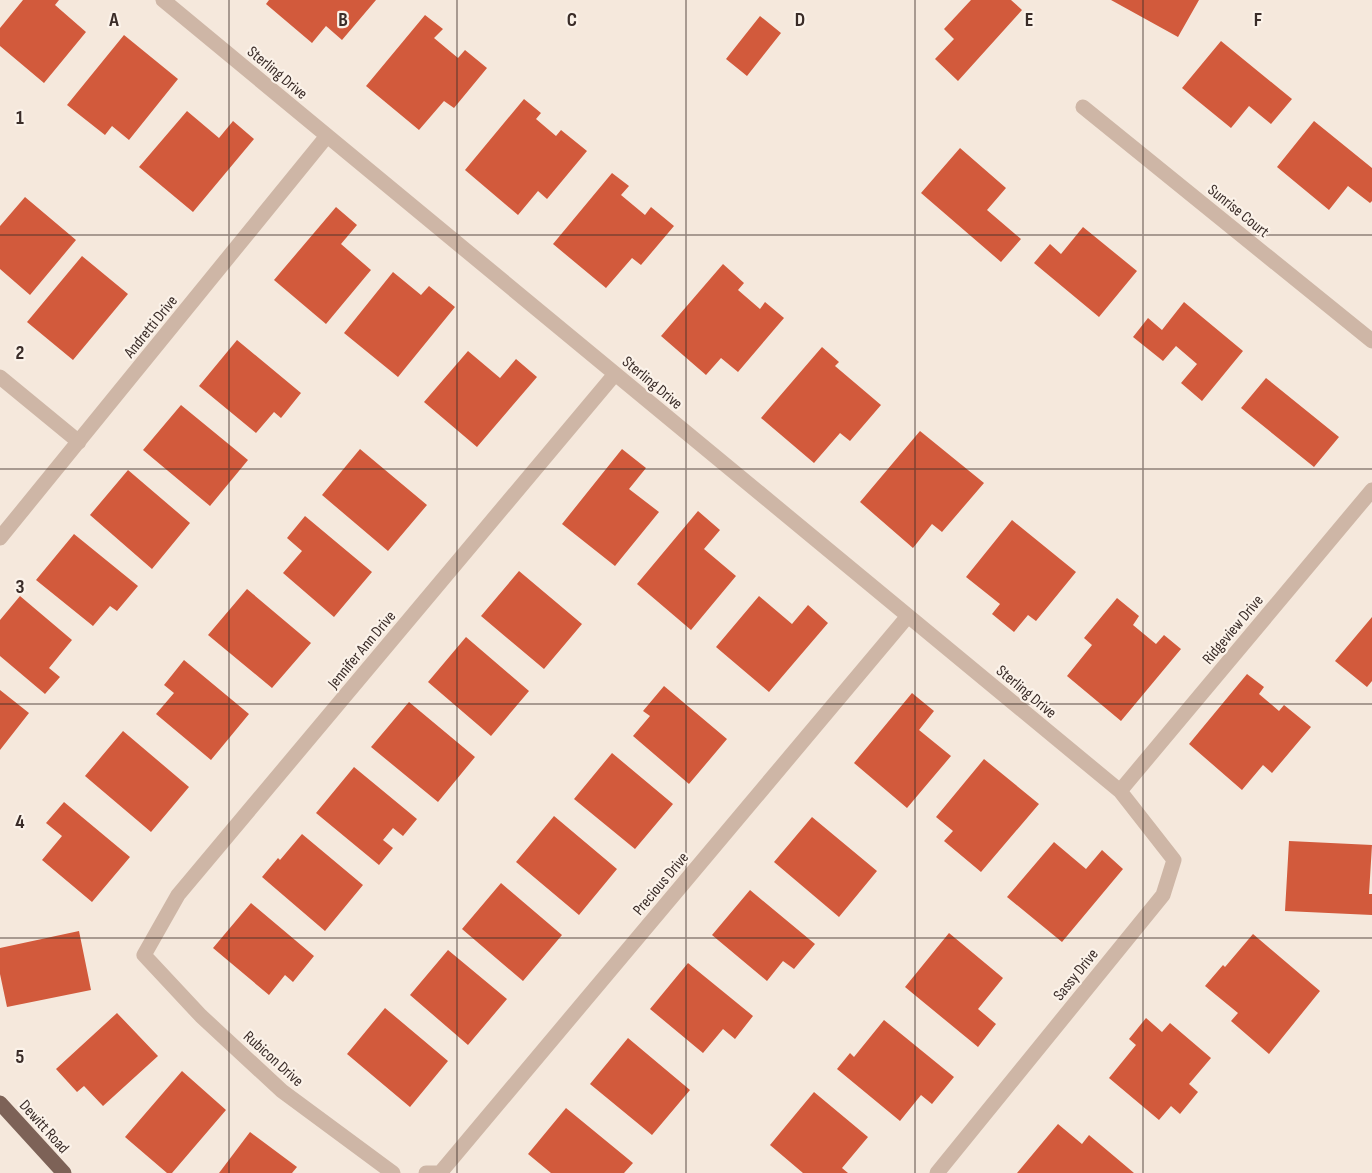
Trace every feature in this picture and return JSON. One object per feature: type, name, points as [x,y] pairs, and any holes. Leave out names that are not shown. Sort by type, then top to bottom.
[{"type":"main road","name":"Dewitt Road","points":[[0,1103],[64,1173]]},
{"type":"street","name":"Sterling Drive","points":[[163,0],[1120,791]]},
{"type":"street","name":"Sunrise Court","points":[[1083,107],[1372,341]]},
{"type":"street","name":"Andretti Drive","points":[[0,538],[327,136]]},
{"type":"street","name":"Jennifer Ann Drive","points":[[144,954],[178,895],[615,374]]},
{"type":"street","points":[[0,377],[79,442]]},
{"type":"street","name":"Ridgeview Drive","points":[[1120,791],[1372,490]]},
{"type":"street","name":"Precious Drive","points":[[440,1173],[908,616]]},
{"type":"street","name":"Sassy Drive","points":[[937,1173],[1163,895],[1174,860],[1120,791]]},
{"type":"street","name":"Rubicon Drive","points":[[144,954],[201,1016],[282,1091],[393,1173]]},
{"type":"street","points":[[426,1173],[440,1173]]},
{"type":"building","points":[[23,0],[59,0],[55,5],[86,32],[44,83],[0,46],[0,28]]},
{"type":"building","points":[[269,0],[376,0],[342,40],[326,26],[312,43],[266,4]]},
{"type":"building","points":[[971,0],[1011,0],[1022,10],[958,81],[935,59],[954,39],[944,29]]},
{"type":"building","points":[[1111,0],[1199,0],[1178,37]]},
{"type":"building","points":[[425,15],[443,29],[434,38],[458,58],[465,50],[487,68],[454,108],[444,101],[419,130],[366,86]]},
{"type":"building","points":[[760,16],[781,33],[747,76],[726,59]]},
{"type":"building","points":[[124,35],[178,79],[129,140],[112,126],[105,135],[67,105]]},
{"type":"building","points":[[1221,41],[1292,99],[1271,124],[1249,106],[1231,128],[1182,88]]},
{"type":"building","points":[[524,99],[541,113],[536,119],[556,136],[561,130],[587,151],[547,199],[538,191],[518,215],[465,170]]},
{"type":"building","points":[[187,111],[219,138],[233,121],[254,139],[193,212],[139,167]]},
{"type":"building","points":[[1314,121],[1372,168],[1372,201],[1370,203],[1348,186],[1329,210],[1277,167]]},
{"type":"building","points":[[960,148],[1006,188],[987,210],[1021,239],[1001,262],[921,193]]},
{"type":"building","points":[[612,173],[629,186],[621,195],[645,215],[651,207],[674,226],[641,265],[632,258],[606,288],[553,244]]},
{"type":"building","points":[[25,197],[76,240],[30,295],[0,269],[0,226]]},
{"type":"building","points":[[336,207],[357,225],[341,244],[371,270],[326,324],[274,280]]},
{"type":"building","points":[[1083,227],[1137,271],[1099,317],[1034,263],[1050,244],[1061,254]]},
{"type":"building","points":[[82,256],[128,294],[73,360],[27,322]]},
{"type":"building","points":[[723,264],[744,283],[738,290],[760,309],[765,302],[784,318],[738,372],[721,358],[706,375],[661,336]]},
{"type":"building","points":[[393,272],[421,295],[429,286],[455,307],[398,377],[344,333]]},
{"type":"building","points":[[1184,302],[1243,351],[1202,401],[1181,383],[1197,364],[1176,346],[1163,361],[1133,337],[1148,318],[1162,330]]},
{"type":"building","points":[[237,340],[301,393],[281,418],[274,412],[256,433],[199,386]]},
{"type":"building","points":[[822,347],[839,362],[835,366],[881,405],[850,441],[840,433],[814,463],[761,418]]},
{"type":"building","points":[[468,351],[500,378],[516,359],[537,377],[477,447],[424,402]]},
{"type":"building","points":[[1266,378],[1339,437],[1314,467],[1241,408]]},
{"type":"building","points":[[181,405],[248,460],[210,506],[143,450]]},
{"type":"building","points":[[920,431],[984,483],[942,532],[932,524],[913,548],[860,502]]},
{"type":"building","points":[[360,449],[427,505],[388,551],[322,495]]},
{"type":"building","points":[[622,449],[646,468],[629,489],[659,512],[615,566],[562,524]]},
{"type":"building","points":[[128,470],[190,523],[152,569],[90,515]]},
{"type":"building","points":[[698,511],[720,530],[704,549],[736,576],[691,630],[637,584]]},
{"type":"building","points":[[305,516],[372,572],[334,617],[283,573],[302,551],[287,538]]},
{"type":"building","points":[[1012,520],[1076,572],[1036,621],[1028,615],[1014,632],[992,614],[1000,604],[966,577]]},
{"type":"building","points":[[74,534],[138,586],[117,611],[110,606],[93,626],[36,580]]},
{"type":"building","points":[[519,571],[582,624],[544,669],[481,616]]},
{"type":"building","points":[[247,589],[311,643],[272,688],[208,635]]},
{"type":"building","points":[[20,596],[72,640],[49,668],[60,677],[45,694],[0,656],[0,620]]},
{"type":"building","points":[[759,596],[792,624],[808,605],[828,623],[769,692],[716,647]]},
{"type":"building","points":[[1117,598],[1139,616],[1133,625],[1156,644],[1164,635],[1181,649],[1121,721],[1067,676],[1092,645],[1084,638]]},
{"type":"building","points":[[1372,617],[1372,681],[1367,687],[1335,661]]},
{"type":"building","points":[[466,637],[529,691],[491,736],[428,682]]},
{"type":"building","points":[[184,660],[249,714],[211,760],[156,714],[174,693],[164,685]]},
{"type":"building","points":[[1247,674],[1264,687],[1259,694],[1279,711],[1284,705],[1311,727],[1272,773],[1263,765],[1242,790],[1189,744]]},
{"type":"building","points":[[664,686],[727,739],[689,784],[633,736],[650,716],[643,711]]},
{"type":"building","points":[[0,690],[29,713],[0,750]]},
{"type":"building","points":[[912,693],[934,711],[919,730],[951,756],[907,808],[854,763]]},
{"type":"building","points":[[409,702],[475,757],[438,802],[371,747]]},
{"type":"building","points":[[123,731],[189,787],[151,832],[85,776]]},
{"type":"building","points":[[612,753],[673,804],[635,849],[574,799]]},
{"type":"building","points":[[984,759],[1039,804],[981,872],[944,841],[953,831],[936,817]]},
{"type":"building","points":[[354,767],[417,819],[403,836],[393,828],[383,840],[393,848],[379,865],[316,813]]},
{"type":"building","points":[[64,802],[130,857],[92,902],[42,860],[62,836],[46,823]]},
{"type":"building","points":[[554,816],[617,869],[579,915],[516,862]]},
{"type":"building","points":[[812,817],[877,871],[839,917],[774,862]]},
{"type":"building","points":[[302,834],[363,885],[325,931],[262,877]]},
{"type":"building","points":[[1289,841],[1372,845],[1369,894],[1372,894],[1372,915],[1285,911]]},
{"type":"building","points":[[1054,842],[1086,869],[1102,850],[1123,869],[1062,942],[1007,897]]},
{"type":"building","points":[[501,883],[562,935],[523,981],[462,929]]},
{"type":"building","points":[[750,890],[815,944],[794,969],[783,961],[767,981],[712,935]]},
{"type":"building","points":[[251,903],[314,956],[293,982],[285,975],[269,995],[213,948]]},
{"type":"building","points":[[79,931],[91,990],[7,1007],[0,974],[0,948]]},
{"type":"building","points":[[949,933],[1003,978],[978,1009],[996,1024],[978,1047],[905,987]]},
{"type":"building","points":[[1253,934],[1320,991],[1269,1054],[1231,1021],[1238,1013],[1205,986],[1223,965],[1225,967]]},
{"type":"building","points":[[448,950],[507,999],[468,1045],[410,995]]},
{"type":"building","points":[[688,963],[753,1016],[735,1039],[723,1029],[703,1053],[650,1009]]},
{"type":"building","points":[[385,1008],[448,1061],[410,1107],[347,1054]]},
{"type":"building","points":[[117,1013],[158,1056],[103,1106],[84,1086],[77,1092],[56,1069]]},
{"type":"building","points":[[1146,1018],[1162,1032],[1170,1023],[1211,1058],[1189,1084],[1198,1092],[1180,1114],[1171,1106],[1159,1120],[1109,1078],[1136,1045],[1129,1039]]},
{"type":"building","points":[[884,1020],[954,1077],[932,1104],[921,1095],[900,1121],[837,1069],[850,1053],[854,1057]]},
{"type":"building","points":[[628,1038],[690,1090],[652,1135],[590,1084]]},
{"type":"building","points":[[182,1071],[226,1110],[172,1173],[167,1173],[125,1137]]},
{"type":"building","points":[[814,1092],[868,1137],[842,1168],[848,1173],[803,1173],[770,1145]]},
{"type":"building","points":[[566,1108],[633,1163],[624,1173],[551,1173],[528,1154]]},
{"type":"building","points":[[1058,1124],[1082,1144],[1089,1135],[1134,1173],[1017,1173]]},
{"type":"building","points":[[250,1132],[297,1167],[292,1173],[219,1173]]}]
